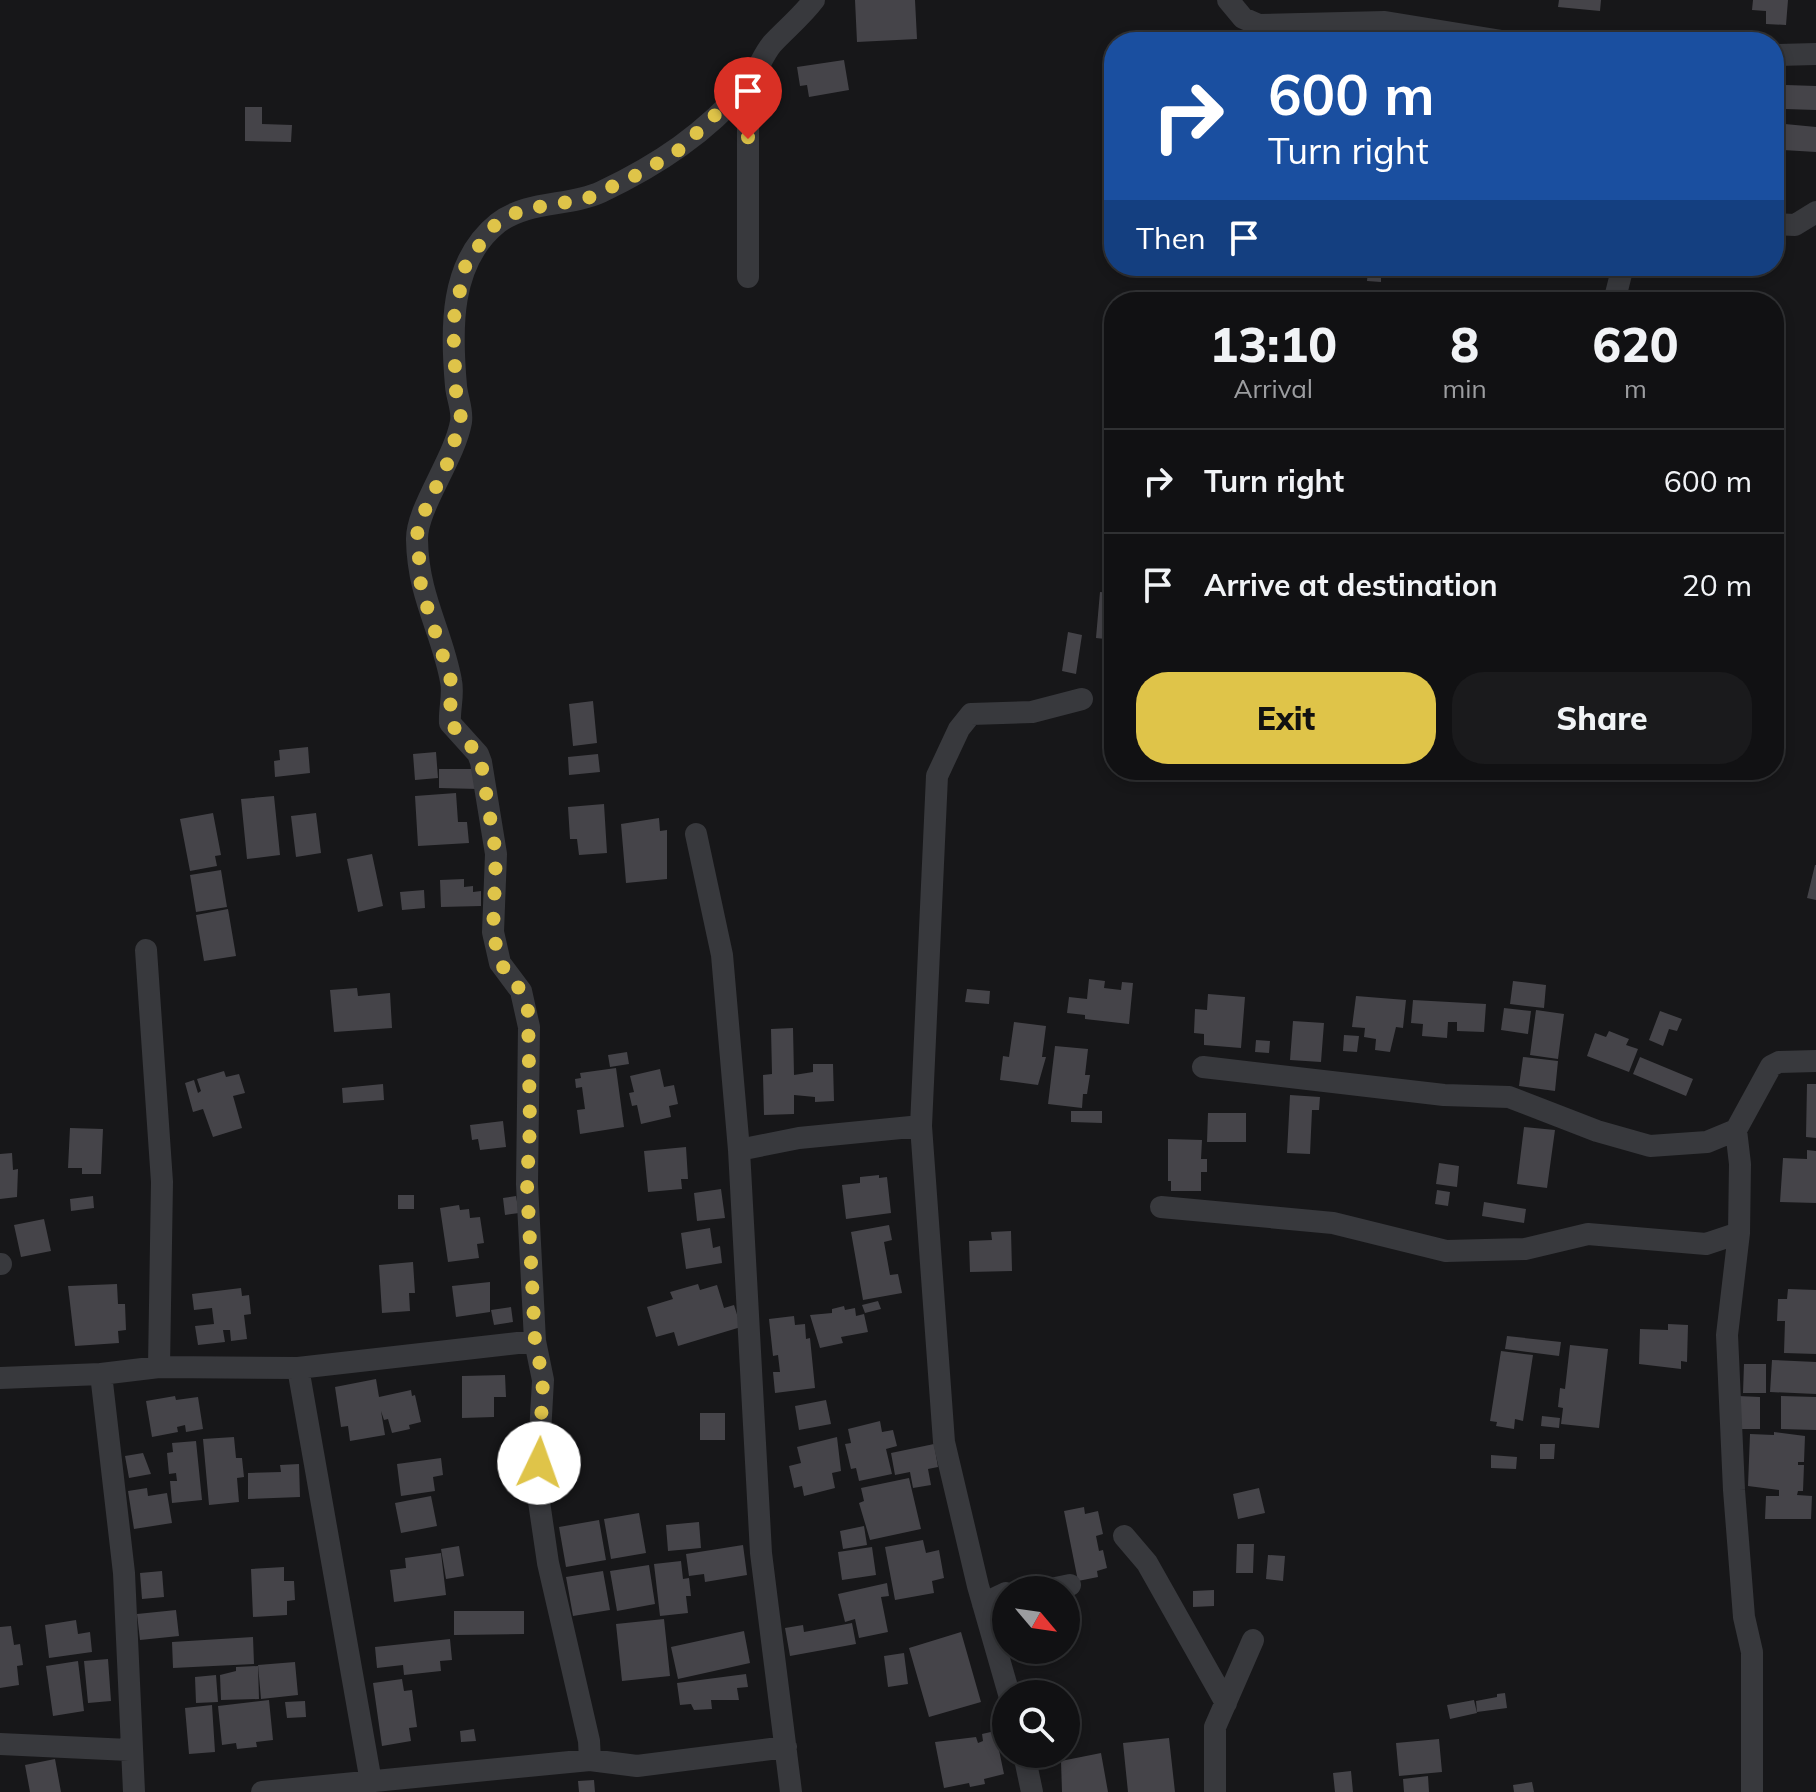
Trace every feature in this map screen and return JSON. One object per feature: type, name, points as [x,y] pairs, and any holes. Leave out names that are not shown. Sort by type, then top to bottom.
[{"type":"street","points":[[590,1760],[589,1741],[548,1563],[537,1488],[543,1380],[535,1341],[527,1184],[530,1126],[528,1011],[521,991],[500,963],[493,932],[496,854],[486,784],[478,754],[450,723],[451,681],[421,588],[417,527],[449,460],[461,418],[456,391],[453,322],[466,263],[494,226],[508,216],[526,209],[586,199],[641,173],[679,150],[748,83],[770,46],[814,0]]},
{"type":"street","points":[[1228,0],[1243,18],[1259,25],[1385,22],[1446,32]]},
{"type":"street","points":[[1784,55],[1816,54]]},
{"type":"street","points":[[748,83],[748,277]]},
{"type":"street","points":[[1784,224],[1795,225],[1816,212]]},
{"type":"street","points":[[1005,1680],[983,1604],[944,1442],[921,1126],[937,776],[959,729],[971,714],[1032,712],[1082,699]]},
{"type":"street","points":[[696,834],[722,955],[739,1150],[761,1553],[791,1792]]},
{"type":"street","points":[[146,950],[162,1182],[159,1367]]},
{"type":"street","points":[[1752,1792],[1752,1652],[1744,1617],[1735,1506],[1727,1335],[1739,1233],[1740,1164],[1736,1130],[1771,1066],[1779,1062],[1816,1061]]},
{"type":"street","points":[[1203,1067],[1444,1095],[1509,1097],[1597,1131],[1650,1146],[1707,1142],[1736,1130]]},
{"type":"street","points":[[739,1150],[799,1138],[921,1126]]},
{"type":"street","points":[[1161,1207],[1333,1223],[1446,1251],[1525,1249],[1588,1234],[1706,1244],[1739,1233]]},
{"type":"street","points":[[0,1378],[101,1374],[159,1367],[298,1368],[535,1341]]},
{"type":"street","points":[[298,1368],[371,1782]]},
{"type":"street","points":[[101,1374],[124,1573],[129,1750],[134,1792]]},
{"type":"street","points":[[1124,1536],[1147,1563],[1226,1703]]},
{"type":"street","points":[[983,1604],[992,1600]]},
{"type":"street","points":[[1215,1792],[1215,1727],[1253,1640]]},
{"type":"street","points":[[0,1744],[129,1750]]},
{"type":"street","points":[[262,1792],[590,1760],[637,1766],[786,1747]]},
{"type":"street","points":[[1027,1768],[1032,1792]]},
{"type":"building","points":[[855,0],[915,0],[917,39],[857,42]]},
{"type":"building","points":[[1559,0],[1601,0],[1600,11],[1558,7]]},
{"type":"building","points":[[1753,0],[1788,0],[1786,25],[1766,24],[1766,11],[1752,10]]},
{"type":"building","points":[[844,60],[849,90],[809,97],[807,85],[800,86],[797,67]]},
{"type":"building","points":[[1786,85],[1816,86],[1816,110],[1785,109]]},
{"type":"building","points":[[245,107],[262,107],[262,124],[292,125],[291,142],[245,141]]},
{"type":"building","points":[[1785,124],[1816,127],[1816,152],[1784,150]]},
{"type":"building","points":[[1367,276],[1381,276],[1381,282],[1367,281]]},
{"type":"building","points":[[1100,592],[1104,592],[1104,639],[1096,638]]},
{"type":"building","points":[[1068,632],[1082,635],[1076,674],[1062,671]]},
{"type":"building","points":[[593,701],[597,743],[573,746],[569,704]]},
{"type":"building","points":[[308,747],[310,773],[275,777],[274,761],[280,760],[279,750]]},
{"type":"building","points":[[436,752],[438,778],[415,780],[413,754]]},
{"type":"building","points":[[598,754],[600,772],[569,775],[568,757]]},
{"type":"building","points":[[439,769],[478,769],[478,789],[439,788]]},
{"type":"building","points":[[456,793],[458,822],[467,822],[469,843],[418,846],[415,796]]},
{"type":"building","points":[[274,796],[280,855],[247,859],[241,799]]},
{"type":"building","points":[[604,804],[607,853],[579,855],[577,839],[570,839],[568,807]]},
{"type":"building","points":[[213,813],[221,855],[215,856],[217,866],[190,871],[180,819]]},
{"type":"building","points":[[316,813],[321,853],[296,857],[291,816]]},
{"type":"building","points":[[659,818],[660,831],[667,830],[667,879],[626,883],[621,824]]},
{"type":"building","points":[[372,854],[383,906],[358,912],[347,859]]},
{"type":"building","points":[[1816,865],[1816,900],[1807,898]]},
{"type":"building","points":[[221,870],[227,907],[196,912],[190,875]]},
{"type":"building","points":[[464,879],[464,887],[473,886],[473,892],[481,891],[481,906],[441,907],[440,880]]},
{"type":"building","points":[[424,890],[425,908],[402,910],[400,892]]},
{"type":"building","points":[[228,909],[236,956],[204,961],[196,915]]},
{"type":"building","points":[[1089,979],[1105,981],[1104,988],[1121,990],[1122,982],[1133,983],[1129,1024],[1085,1019],[1085,1015],[1067,1013],[1069,997],[1087,999]]},
{"type":"building","points":[[1513,981],[1546,985],[1544,1008],[1510,1004]]},
{"type":"building","points":[[357,988],[358,996],[390,993],[392,1028],[334,1032],[330,990]]},
{"type":"building","points":[[967,989],[990,991],[989,1004],[965,1002]]},
{"type":"building","points":[[1208,994],[1245,997],[1241,1048],[1204,1045],[1204,1034],[1194,1033],[1195,1009],[1207,1010]]},
{"type":"building","points":[[1356,996],[1406,1000],[1403,1028],[1396,1027],[1390,1052],[1375,1050],[1376,1039],[1364,1037],[1365,1028],[1352,1027]]},
{"type":"building","points":[[1413,1000],[1486,1004],[1484,1032],[1457,1031],[1457,1022],[1448,1022],[1447,1038],[1422,1036],[1423,1024],[1411,1023]]},
{"type":"building","points":[[1504,1008],[1531,1011],[1528,1034],[1501,1030]]},
{"type":"building","points":[[1536,1010],[1564,1014],[1558,1059],[1530,1055]]},
{"type":"building","points":[[1660,1011],[1682,1019],[1677,1031],[1669,1029],[1663,1046],[1649,1040]]},
{"type":"building","points":[[1293,1021],[1324,1023],[1321,1062],[1290,1060]]},
{"type":"building","points":[[1014,1022],[1046,1026],[1042,1057],[1046,1057],[1038,1085],[1000,1080],[1003,1056],[1009,1057]]},
{"type":"building","points":[[793,1028],[794,1075],[813,1072],[813,1064],[833,1064],[834,1101],[815,1102],[815,1097],[794,1095],[794,1114],[764,1115],[763,1075],[772,1074],[771,1029]]},
{"type":"building","points":[[1609,1031],[1629,1039],[1626,1045],[1638,1049],[1629,1072],[1587,1056],[1595,1033],[1606,1037]]},
{"type":"building","points":[[1344,1035],[1359,1036],[1357,1052],[1343,1051]]},
{"type":"building","points":[[1256,1040],[1270,1041],[1269,1053],[1255,1052]]},
{"type":"building","points":[[1055,1046],[1088,1049],[1085,1075],[1090,1075],[1082,1108],[1048,1104]]},
{"type":"building","points":[[627,1052],[629,1064],[610,1067],[608,1055]]},
{"type":"building","points":[[1523,1057],[1558,1061],[1555,1091],[1519,1086]]},
{"type":"building","points":[[1640,1057],[1693,1079],[1686,1096],[1633,1074]]},
{"type":"building","points":[[616,1068],[624,1127],[580,1134],[577,1110],[585,1109],[582,1087],[576,1088],[575,1079],[581,1078],[580,1073]]},
{"type":"building","points":[[660,1069],[664,1087],[674,1085],[678,1104],[669,1106],[671,1117],[641,1124],[637,1105],[632,1106],[629,1093],[634,1092],[630,1076]]},
{"type":"building","points":[[224,1071],[226,1077],[239,1074],[245,1093],[233,1096],[242,1128],[213,1137],[203,1109],[193,1112],[185,1083],[194,1080],[198,1093],[201,1091],[197,1079]]},
{"type":"building","points":[[383,1084],[384,1100],[343,1103],[342,1088]]},
{"type":"building","points":[[1807,1084],[1816,1084],[1816,1138],[1806,1137]]},
{"type":"building","points":[[1290,1095],[1320,1097],[1319,1110],[1312,1110],[1310,1154],[1287,1153]]},
{"type":"building","points":[[1071,1111],[1102,1111],[1102,1123],[1071,1122]]},
{"type":"building","points":[[1208,1113],[1246,1113],[1246,1142],[1207,1142]]},
{"type":"building","points":[[503,1121],[506,1147],[480,1150],[478,1139],[472,1140],[470,1125]]},
{"type":"building","points":[[1524,1127],[1555,1130],[1547,1188],[1517,1184]]},
{"type":"building","points":[[70,1128],[103,1129],[101,1174],[82,1174],[82,1168],[68,1168]]},
{"type":"building","points":[[1168,1139],[1202,1140],[1201,1159],[1207,1159],[1207,1172],[1201,1172],[1201,1191],[1171,1191],[1171,1181],[1168,1181]]},
{"type":"building","points":[[686,1147],[688,1179],[681,1179],[682,1189],[648,1192],[644,1151]]},
{"type":"building","points":[[1807,1150],[1816,1151],[1816,1203],[1780,1202],[1783,1158],[1807,1159]]},
{"type":"building","points":[[12,1153],[13,1170],[18,1169],[17,1197],[0,1199],[0,1154]]},
{"type":"building","points":[[1439,1163],[1459,1166],[1457,1187],[1436,1184]]},
{"type":"building","points":[[879,1175],[879,1178],[887,1177],[891,1213],[846,1219],[842,1185],[860,1183],[860,1177]]},
{"type":"building","points":[[721,1189],[725,1218],[697,1221],[694,1193]]},
{"type":"building","points":[[1437,1190],[1450,1192],[1448,1206],[1435,1204]]},
{"type":"building","points":[[398,1195],[414,1195],[414,1209],[398,1209]]},
{"type":"building","points":[[93,1196],[94,1208],[71,1211],[70,1199]]},
{"type":"building","points":[[516,1196],[519,1213],[505,1215],[503,1198]]},
{"type":"building","points":[[1484,1202],[1526,1209],[1524,1223],[1482,1216]]},
{"type":"building","points":[[459,1205],[460,1210],[469,1209],[470,1218],[480,1217],[484,1243],[477,1244],[479,1258],[448,1262],[440,1208]]},
{"type":"building","points":[[44,1219],[51,1251],[21,1257],[14,1225]]},
{"type":"building","points":[[889,1225],[892,1240],[884,1242],[890,1275],[898,1274],[902,1293],[863,1300],[851,1232]]},
{"type":"building","points":[[710,1228],[713,1248],[720,1246],[722,1263],[686,1269],[681,1233]]},
{"type":"building","points":[[1011,1231],[1012,1271],[970,1272],[969,1241],[992,1240],[991,1232]]},
{"type":"building","points":[[413,1262],[415,1293],[409,1293],[410,1311],[382,1313],[379,1265]]},
{"type":"building","points":[[490,1282],[490,1312],[456,1317],[452,1286]]},
{"type":"building","points":[[117,1284],[118,1304],[125,1304],[126,1330],[118,1331],[119,1343],[75,1346],[68,1286]]},
{"type":"building","points":[[698,1284],[700,1290],[717,1285],[724,1308],[734,1305],[741,1327],[678,1346],[674,1332],[656,1337],[647,1307],[673,1299],[670,1292]]},
{"type":"building","points":[[241,1288],[242,1296],[249,1295],[251,1314],[244,1315],[247,1339],[231,1341],[230,1330],[223,1330],[225,1342],[198,1345],[195,1326],[214,1324],[212,1308],[194,1310],[192,1294]]},
{"type":"building","points":[[1788,1289],[1816,1290],[1816,1354],[1784,1353],[1785,1321],[1777,1321],[1778,1299],[1787,1299]]},
{"type":"building","points":[[878,1301],[881,1309],[865,1313],[862,1305]]},
{"type":"building","points":[[844,1306],[845,1310],[855,1308],[856,1316],[864,1314],[868,1332],[841,1337],[843,1343],[820,1348],[810,1315],[832,1313],[832,1309]]},
{"type":"building","points":[[511,1307],[513,1322],[494,1325],[491,1310]]},
{"type":"building","points":[[794,1316],[795,1325],[805,1324],[806,1339],[810,1338],[815,1388],[775,1393],[773,1372],[780,1372],[778,1355],[773,1356],[769,1319]]},
{"type":"building","points":[[1668,1324],[1688,1325],[1687,1362],[1681,1361],[1681,1369],[1639,1364],[1640,1329],[1668,1330]]},
{"type":"building","points":[[1507,1336],[1561,1342],[1559,1356],[1505,1349]]},
{"type":"building","points":[[1570,1345],[1608,1349],[1599,1428],[1561,1424],[1563,1408],[1558,1407],[1560,1388],[1565,1389]]},
{"type":"building","points":[[1501,1351],[1533,1355],[1523,1421],[1515,1419],[1514,1429],[1496,1426],[1497,1422],[1490,1421]]},
{"type":"building","points":[[1772,1360],[1816,1362],[1816,1394],[1770,1392]]},
{"type":"building","points":[[1744,1364],[1766,1364],[1766,1393],[1743,1393]]},
{"type":"building","points":[[505,1375],[506,1397],[494,1397],[494,1417],[462,1418],[462,1376]]},
{"type":"building","points":[[376,1379],[379,1397],[411,1390],[421,1422],[409,1425],[410,1429],[392,1433],[388,1419],[384,1420],[381,1411],[385,1435],[350,1441],[348,1426],[341,1427],[335,1387]]},
{"type":"building","points":[[175,1396],[176,1400],[198,1397],[203,1429],[186,1432],[185,1425],[177,1427],[178,1432],[152,1437],[146,1401]]},
{"type":"building","points":[[1738,1396],[1760,1397],[1760,1429],[1738,1429]]},
{"type":"building","points":[[1781,1396],[1816,1397],[1816,1430],[1781,1429]]},
{"type":"building","points":[[826,1400],[831,1424],[799,1430],[795,1406]]},
{"type":"building","points":[[700,1413],[725,1413],[725,1440],[700,1440]]},
{"type":"building","points":[[1542,1416],[1560,1418],[1559,1428],[1541,1426]]},
{"type":"building","points":[[880,1421],[882,1432],[893,1430],[897,1446],[886,1449],[892,1474],[859,1481],[856,1468],[851,1469],[845,1444],[851,1443],[848,1429]]},
{"type":"building","points":[[1774,1432],[1805,1436],[1804,1462],[1798,1462],[1798,1465],[1804,1465],[1803,1491],[1798,1491],[1797,1495],[1812,1496],[1811,1519],[1765,1519],[1766,1496],[1779,1496],[1779,1490],[1748,1486],[1750,1434],[1774,1435]]},
{"type":"building","points":[[234,1437],[236,1458],[242,1458],[244,1477],[237,1478],[239,1502],[209,1505],[203,1439]]},
{"type":"building","points":[[837,1437],[841,1471],[832,1473],[835,1488],[804,1496],[802,1486],[794,1488],[789,1466],[801,1463],[797,1447]]},
{"type":"building","points":[[196,1441],[202,1500],[172,1503],[170,1481],[177,1481],[176,1473],[169,1474],[167,1453],[173,1452],[172,1443]]},
{"type":"building","points":[[934,1444],[938,1467],[928,1469],[931,1485],[913,1488],[910,1472],[895,1475],[891,1453]]},
{"type":"building","points":[[1540,1444],[1555,1444],[1554,1459],[1540,1459]]},
{"type":"building","points":[[143,1453],[151,1474],[129,1478],[125,1456]]},
{"type":"building","points":[[1491,1455],[1517,1457],[1516,1469],[1491,1468]]},
{"type":"building","points":[[441,1458],[443,1475],[433,1477],[435,1491],[401,1496],[397,1464]]},
{"type":"building","points":[[299,1464],[300,1497],[248,1499],[248,1473],[281,1472],[280,1465]]},
{"type":"building","points":[[909,1478],[921,1529],[870,1540],[859,1503],[864,1501],[861,1488]]},
{"type":"building","points":[[147,1488],[148,1496],[167,1493],[172,1523],[134,1529],[128,1491]]},
{"type":"building","points":[[1259,1488],[1265,1513],[1238,1519],[1233,1494]]},
{"type":"building","points":[[431,1496],[437,1526],[401,1533],[395,1503]]},
{"type":"building","points":[[1084,1507],[1085,1514],[1098,1511],[1103,1534],[1096,1536],[1107,1568],[1097,1571],[1098,1577],[1080,1581],[1080,1576],[1077,1576],[1064,1511]]},
{"type":"building","points":[[639,1513],[646,1553],[611,1559],[604,1519]]},
{"type":"building","points":[[599,1520],[606,1560],[566,1567],[559,1527]]},
{"type":"building","points":[[699,1522],[701,1548],[668,1551],[666,1525]]},
{"type":"building","points":[[864,1526],[867,1545],[843,1549],[840,1531]]},
{"type":"building","points":[[923,1540],[926,1553],[939,1550],[944,1578],[932,1581],[934,1593],[895,1600],[885,1547]]},
{"type":"building","points":[[1237,1544],[1254,1544],[1253,1573],[1236,1573]]},
{"type":"building","points":[[743,1545],[747,1575],[705,1582],[704,1574],[689,1576],[686,1554]]},
{"type":"building","points":[[459,1546],[464,1576],[446,1579],[441,1549]]},
{"type":"building","points":[[872,1547],[876,1575],[842,1580],[838,1552]]},
{"type":"building","points":[[441,1553],[446,1595],[394,1602],[390,1570],[406,1568],[405,1558]]},
{"type":"building","points":[[1268,1555],[1285,1556],[1283,1581],[1266,1579]]},
{"type":"building","points":[[681,1561],[683,1579],[689,1578],[691,1596],[686,1596],[688,1613],[660,1616],[654,1564]]},
{"type":"building","points":[[649,1565],[655,1604],[617,1611],[610,1571]]},
{"type":"building","points":[[284,1567],[284,1581],[294,1581],[295,1600],[287,1601],[287,1615],[253,1617],[251,1569]]},
{"type":"building","points":[[162,1571],[164,1597],[142,1599],[140,1573]]},
{"type":"building","points":[[603,1571],[610,1610],[573,1616],[566,1577]]},
{"type":"building","points":[[887,1583],[889,1596],[881,1597],[888,1632],[859,1638],[855,1619],[845,1622],[838,1594]]},
{"type":"building","points":[[1214,1590],[1214,1606],[1193,1607],[1193,1591]]},
{"type":"building","points":[[176,1610],[179,1636],[140,1640],[137,1614]]},
{"type":"building","points":[[454,1611],[524,1611],[524,1634],[454,1635]]},
{"type":"building","points":[[664,1619],[670,1676],[622,1681],[616,1624]]},
{"type":"building","points":[[76,1620],[78,1634],[90,1632],[92,1652],[49,1658],[45,1625]]},
{"type":"building","points":[[852,1623],[856,1644],[790,1656],[785,1628],[803,1625],[804,1632]]},
{"type":"building","points":[[11,1626],[14,1645],[20,1644],[23,1665],[17,1666],[19,1685],[0,1688],[0,1627]]},
{"type":"building","points":[[744,1631],[750,1663],[678,1679],[671,1647]]},
{"type":"building","points":[[961,1632],[981,1702],[929,1717],[909,1648]]},
{"type":"building","points":[[253,1637],[254,1664],[173,1668],[172,1642]]},
{"type":"building","points":[[450,1639],[452,1660],[440,1661],[441,1671],[404,1675],[403,1665],[377,1668],[375,1647]]},
{"type":"building","points":[[904,1653],[908,1684],[888,1687],[884,1656]]},
{"type":"building","points":[[108,1659],[111,1701],[88,1703],[84,1661]]},
{"type":"building","points":[[78,1661],[84,1711],[53,1716],[46,1666]]},
{"type":"building","points":[[295,1662],[298,1695],[261,1699],[258,1665]]},
{"type":"building","points":[[258,1666],[259,1699],[221,1700],[220,1675],[236,1671],[236,1667]]},
{"type":"building","points":[[746,1674],[748,1687],[737,1688],[739,1700],[711,1700],[712,1709],[694,1710],[691,1704],[680,1705],[677,1683]]},
{"type":"building","points":[[216,1675],[218,1702],[196,1703],[195,1677]]},
{"type":"building","points":[[402,1679],[404,1691],[412,1690],[417,1727],[409,1728],[411,1741],[382,1746],[373,1683]]},
{"type":"building","points":[[1505,1693],[1507,1708],[1477,1712],[1476,1701]]},
{"type":"building","points":[[269,1700],[273,1740],[256,1742],[257,1747],[237,1749],[236,1743],[222,1745],[218,1706]]},
{"type":"building","points":[[1474,1700],[1477,1713],[1450,1719],[1447,1705]]},
{"type":"building","points":[[305,1701],[306,1717],[287,1718],[285,1702]]},
{"type":"building","points":[[212,1705],[215,1752],[189,1754],[185,1708]]},
{"type":"building","points":[[474,1729],[476,1741],[461,1742],[460,1731]]},
{"type":"building","points":[[992,1732],[992,1768],[1003,1768],[1004,1774],[984,1779],[985,1784],[970,1787],[969,1783],[944,1788],[935,1742],[976,1737],[978,1743],[983,1741],[982,1734]]},
{"type":"building","points":[[1169,1738],[1175,1792],[1128,1792],[1123,1743]]},
{"type":"building","points":[[1439,1739],[1442,1772],[1399,1776],[1396,1743]]},
{"type":"building","points":[[1101,1753],[1108,1792],[1062,1792],[1061,1768],[1080,1768],[1080,1757]]},
{"type":"building","points":[[55,1759],[61,1792],[30,1792],[25,1765]]},
{"type":"building","points":[[1351,1771],[1353,1792],[1335,1792],[1333,1773]]},
{"type":"building","points":[[1428,1776],[1429,1792],[1404,1792],[1403,1779]]},
{"type":"building","points":[[594,1780],[595,1792],[579,1792],[578,1781]]},
{"type":"building","points":[[1532,1782],[1534,1792],[1514,1792],[1513,1785]]},
{"type":"route","points":[[539,1463],[543,1380],[535,1341],[527,1184],[530,1126],[528,1011],[521,991],[500,963],[493,932],[496,854],[486,784],[478,754],[452,729],[450,723],[451,681],[421,588],[417,527],[449,460],[461,418],[456,391],[453,322],[460,281],[466,263],[494,226],[526,209],[586,199],[641,173],[691,142],[748,83],[748,139]]}]
